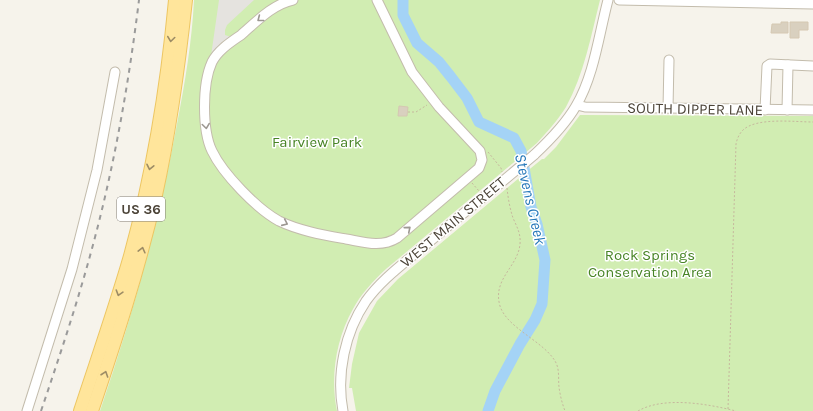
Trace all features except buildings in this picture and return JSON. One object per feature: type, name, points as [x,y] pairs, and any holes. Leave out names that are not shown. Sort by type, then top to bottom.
[{"type":"main road","name":"US 36","points":[[80,411],[128,262],[146,191],[157,137],[175,0]]},
{"type":"main road","name":"US 36","points":[[92,411],[134,282],[156,196],[172,107],[186,0]]},
{"type":"street","points":[[293,0],[279,4],[227,45],[217,55],[212,63],[208,76],[205,116],[211,150],[229,176],[254,203],[278,220],[292,226],[336,237],[385,244],[397,238],[467,178],[481,165],[481,156],[480,151],[433,100],[410,70],[377,0]]},
{"type":"street","name":"WEST MAIN STREET","points":[[343,411],[340,397],[342,362],[351,329],[366,301],[385,279],[534,155],[566,122],[577,105],[588,80],[608,0]]},
{"type":"street","points":[[619,0],[813,4]]},
{"type":"street","points":[[668,108],[669,60]]},
{"type":"street","points":[[765,110],[767,66],[770,64],[813,66]]},
{"type":"street","points":[[786,110],[788,65]]},
{"type":"street","points":[[27,411],[72,269],[97,170],[115,72]]},
{"type":"street","name":"SOUTH DIPPER LANE","points":[[577,105],[585,107],[813,110]]},
{"type":"path","points":[[408,112],[416,112],[433,100]]},
{"type":"path","points":[[728,409],[736,152],[738,138],[744,129],[757,123],[813,122]]},
{"type":"path","points":[[485,149],[501,168],[503,174]]},
{"type":"path","points":[[467,178],[479,192]]},
{"type":"path","points":[[507,185],[512,217],[520,237],[520,245],[518,254],[504,276],[498,295],[500,305],[504,315],[550,355],[557,364],[559,386],[565,411]]},
{"type":"path","points":[[638,411],[658,404],[681,403],[698,403],[736,411]]},
{"type":"green space","name":"Fairview Park","points":[[194,0],[600,0],[578,81],[566,107],[556,121],[537,143],[376,278],[356,303],[342,333],[336,358],[334,385],[337,411],[100,411],[134,304],[162,197],[180,109],[192,31]]},
{"type":"green space","name":"Rock Springs Conservation Area","points":[[580,115],[813,116],[813,411],[356,411],[352,388],[349,388],[352,364],[359,333],[377,301],[398,279],[531,168],[544,159],[556,147]]},
{"type":"shaded area","points":[[219,0],[254,0],[227,25],[225,35],[231,37],[211,56]]},
{"type":"waterway","name":"Stevens Creek","points":[[403,0],[403,15],[417,43],[439,62],[451,77],[467,98],[479,122],[514,138],[521,151],[531,207],[537,224],[545,260],[542,304],[535,320],[520,344],[495,391],[488,411]]},
{"type":"railway","points":[[41,411],[76,305],[102,211],[121,121],[139,0]]}]
